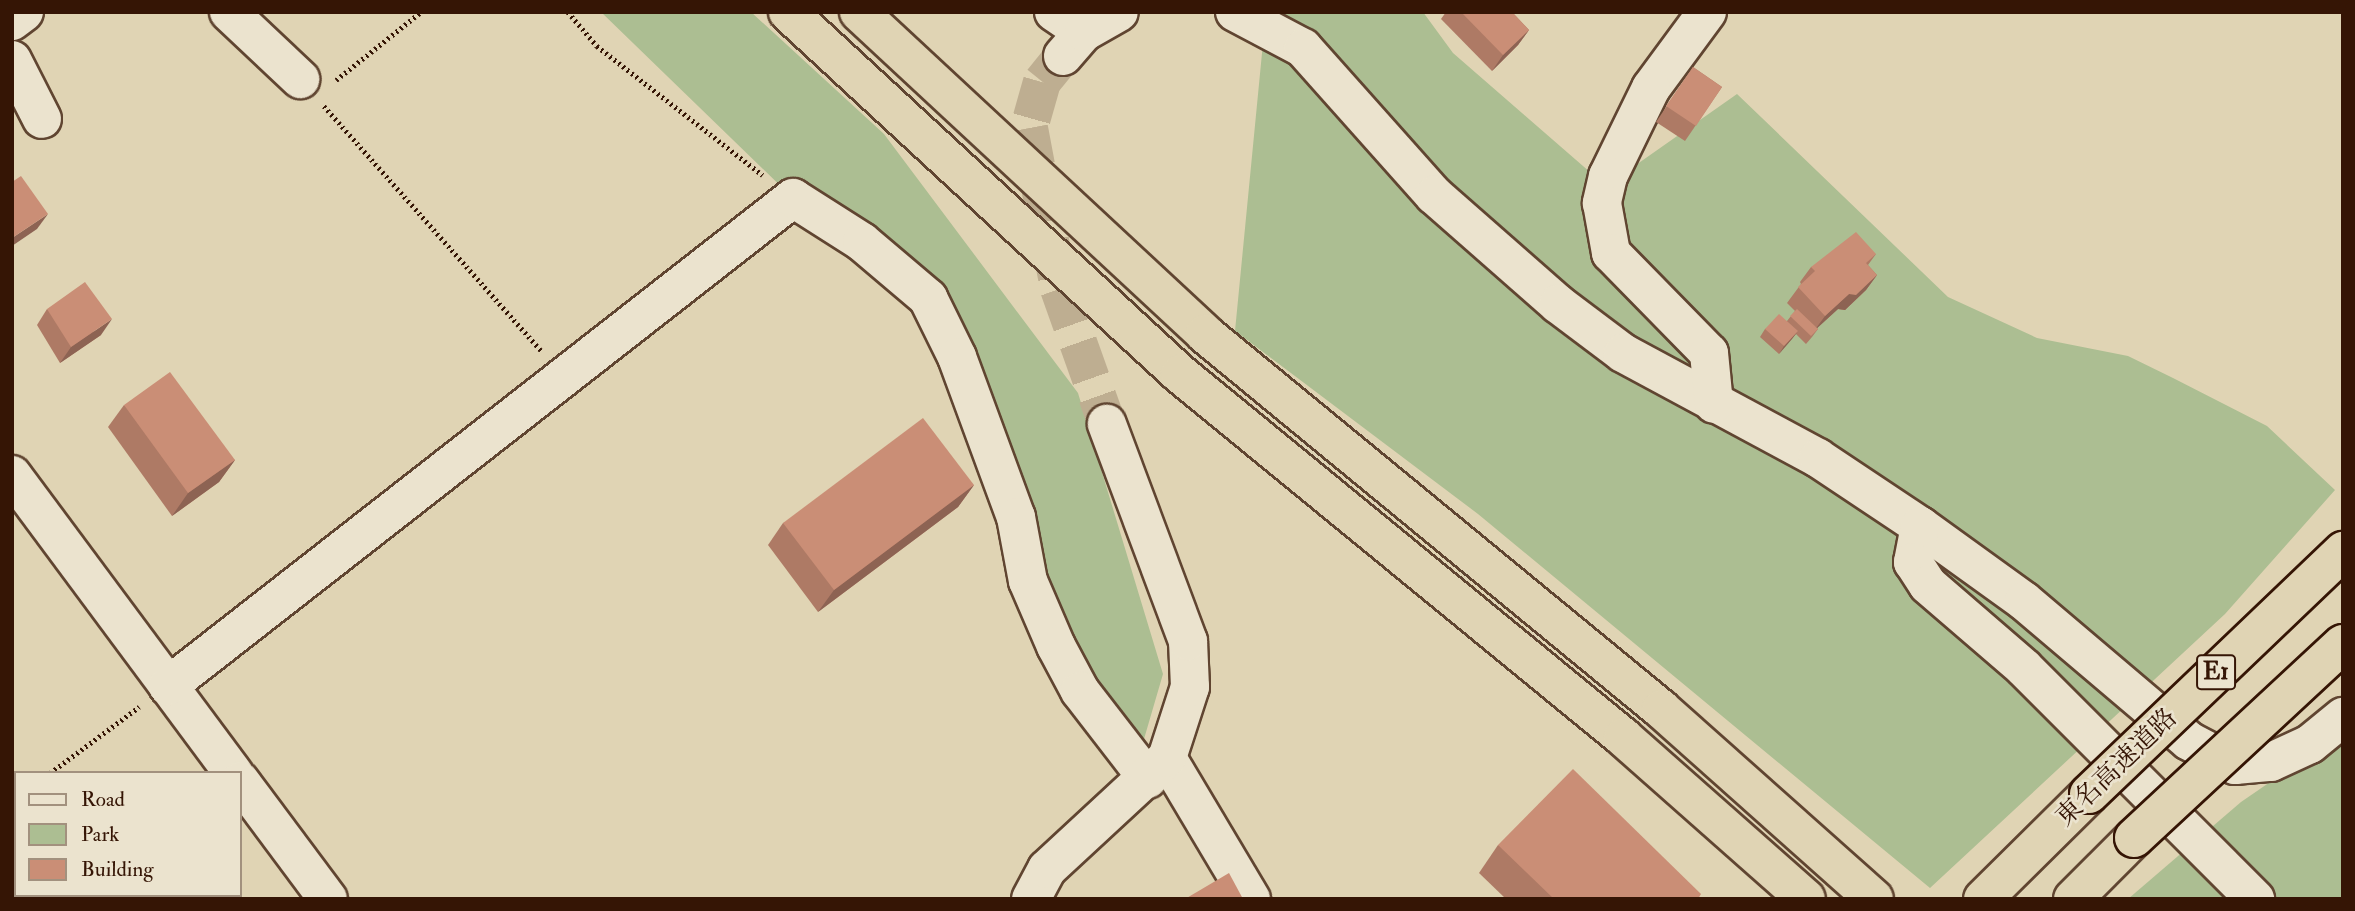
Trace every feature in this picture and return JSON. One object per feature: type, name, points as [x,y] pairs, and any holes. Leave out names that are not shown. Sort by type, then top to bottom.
[{"type":"highway","points":[[788,12],[1180,374],[1623,737],[1807,899]]},
{"type":"highway","points":[[859,12],[1205,334],[1661,709],[1865,891]]},
{"type":"highway","name":"東名高速道路","points":[[1983,899],[2343,551]]},
{"type":"highway","name":"E1","points":[[2073,899],[2134,838],[2343,644]]},
{"type":"street","points":[[12,21],[24,12]]},
{"type":"street","points":[[229,12],[300,79]]},
{"type":"street","points":[[1067,34],[1119,12]]},
{"type":"street","points":[[1234,12],[1303,48],[1434,195],[1558,304],[1623,353],[1818,458],[1920,526],[2024,601],[2189,741],[2235,765],[2271,762],[2310,744],[2343,717]]},
{"type":"street","points":[[1695,16],[1651,88],[1608,176],[1603,230],[1631,276],[1709,353],[1714,404]]},
{"type":"street","points":[[12,60],[42,119]]},
{"type":"street","points":[[169,686],[793,198],[862,242],[928,298],[962,370],[1016,517],[1028,581],[1056,646],[1080,691],[1158,768],[1251,899]]},
{"type":"street","points":[[1031,899],[1047,869],[1079,836],[1158,768],[1190,687],[1188,641],[1107,424]]},
{"type":"street","points":[[12,475],[232,771]]},
{"type":"street","points":[[1920,526],[1913,562],[1928,585],[2024,668],[2255,899]]},
{"type":"street","points":[[242,784],[328,899]]},
{"type":"path","points":[[300,79],[308,102],[421,12]]},
{"type":"path","points":[[568,12],[597,46],[793,198]]},
{"type":"path","points":[[300,79],[566,378]]},
{"type":"path","points":[[53,771],[169,686]]},
{"type":"green space","points":[[601,12],[751,12],[884,134],[1078,393],[1163,674],[1144,739],[1132,745],[1056,646],[901,274],[793,198]]},
{"type":"green space","points":[[1266,12],[1423,12],[1453,53],[1606,186],[1737,94],[1948,297],[2037,338],[2128,356],[2173,378],[2267,426],[2335,490],[2225,614],[1930,888],[1478,514],[1235,331]]},
{"type":"green space","points":[[2343,732],[2343,899],[2128,899],[2241,802]]},
{"type":"building","points":[[1461,12],[1512,12],[1529,30],[1503,55]]},
{"type":"building","points":[[1693,67],[1722,87],[1696,126],[1666,106]]},
{"type":"building","points":[[21,176],[48,214],[12,238],[12,182]]},
{"type":"building","points":[[1856,232],[1876,254],[1866,263],[1877,275],[1856,295],[1849,294],[1825,316],[1798,287],[1815,271],[1811,267]]},
{"type":"building","points":[[85,282],[112,319],[71,347],[47,309]]},
{"type":"building","points":[[1797,309],[1818,329],[1811,336],[1790,316]]},
{"type":"building","points":[[1779,314],[1798,331],[1784,346],[1765,329]]},
{"type":"building","points":[[170,372],[235,460],[188,493],[124,405]]},
{"type":"building","points":[[923,418],[974,485],[834,590],[783,523]]},
{"type":"building","points":[[1573,769],[1701,894],[1698,899],[1554,899],[1498,845]]},
{"type":"building","points":[[1229,873],[1243,899],[1185,899]]},
{"type":"tunnel","points":[[1063,56],[1042,82],[1029,128],[1059,289],[1107,424]]}]
